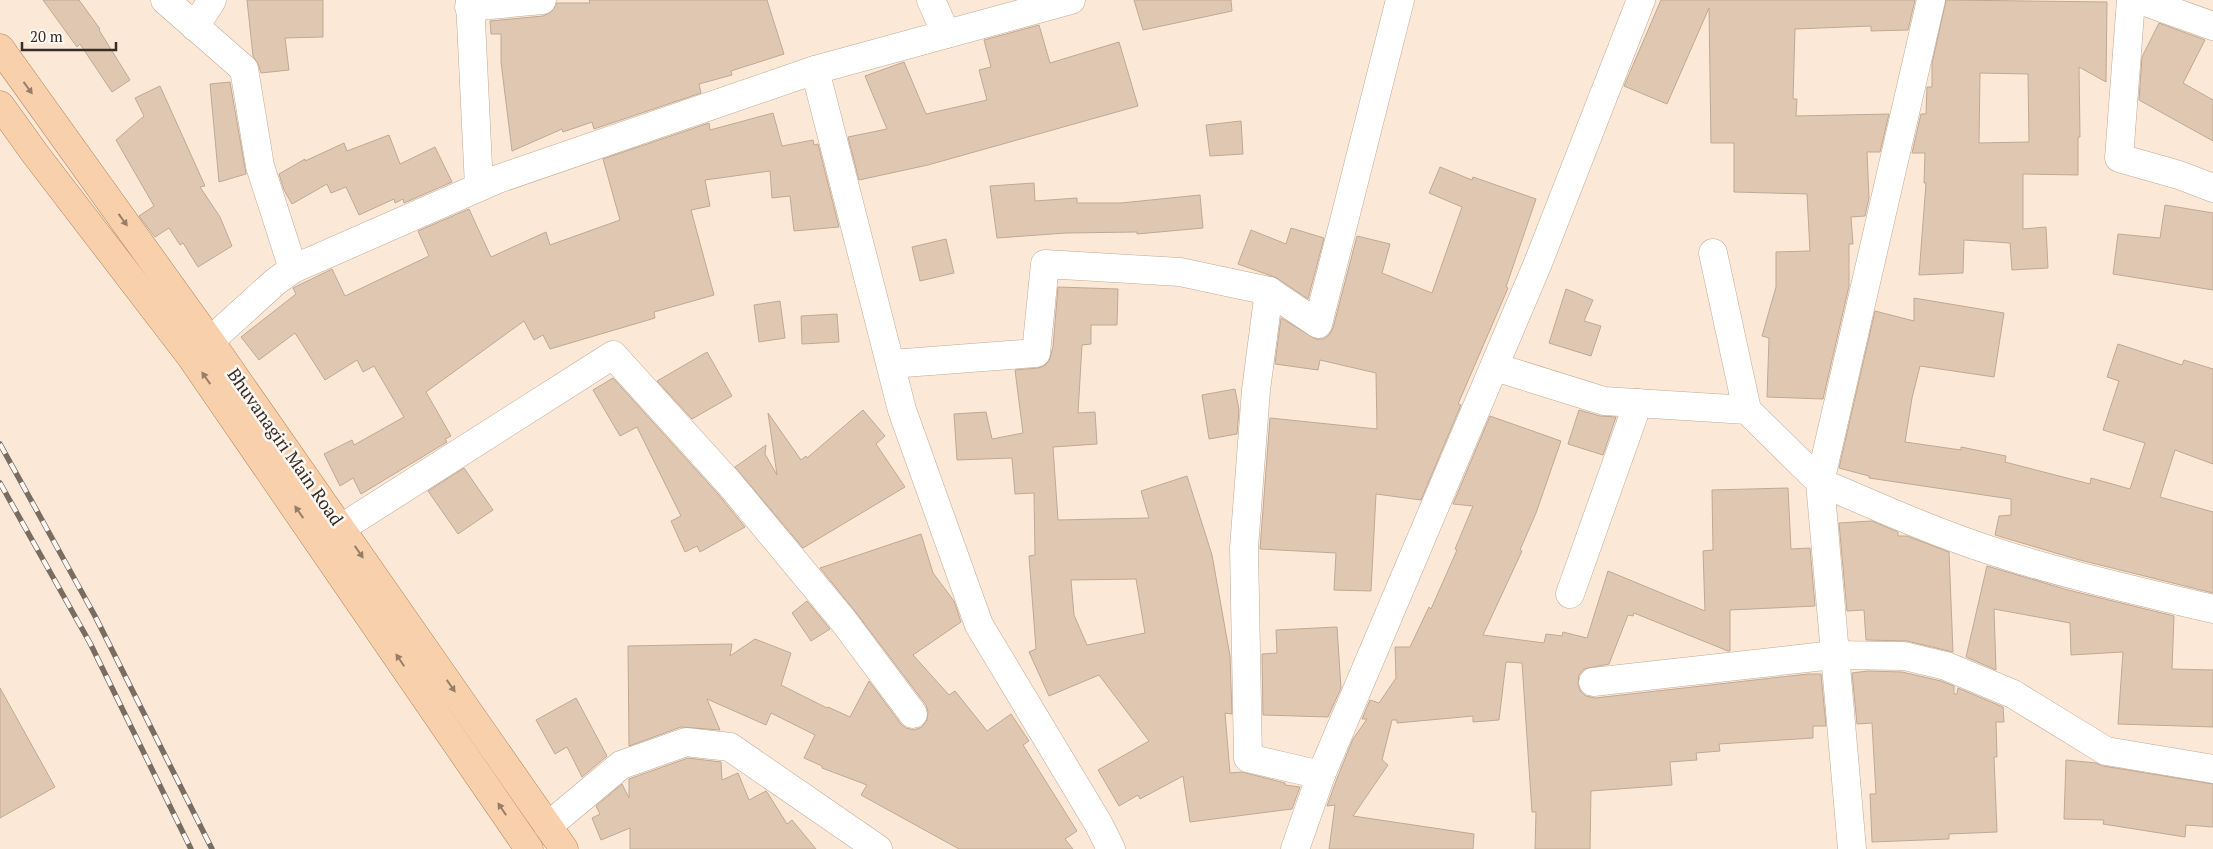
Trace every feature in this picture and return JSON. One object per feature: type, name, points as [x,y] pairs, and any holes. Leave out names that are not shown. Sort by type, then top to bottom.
[{"type":"main road","name":"Bhuvanagiri Main Road","points":[[0,48],[210,341],[529,849]]},
{"type":"main road","name":"Bhuvanagiri Main Road","points":[[0,105],[36,155],[330,534],[564,849]]},
{"type":"street","points":[[164,0],[244,69],[260,166],[293,269]]},
{"type":"street","points":[[195,27],[212,0]]},
{"type":"street","points":[[479,187],[470,3],[542,0]]},
{"type":"street","points":[[931,0],[946,34]]},
{"type":"street","points":[[210,341],[275,282],[293,269],[498,178],[815,70],[1071,0]]},
{"type":"street","points":[[891,364],[1036,353],[1045,264],[1180,272],[1270,291],[1318,324],[1400,0]]},
{"type":"street","points":[[1295,849],[1321,775],[1538,263],[1641,0]]},
{"type":"street","points":[[1852,849],[1820,482],[1931,0]]},
{"type":"street","points":[[2213,26],[2142,1],[2119,158],[2179,175],[2213,188]]},
{"type":"street","points":[[815,70],[902,410],[979,625],[1093,815],[1111,849]]},
{"type":"street","points":[[1714,253],[1747,410],[1820,482],[1916,524],[1990,550],[2114,585],[2213,609]]},
{"type":"street","points":[[1270,291],[1256,390],[1244,548],[1248,758],[1321,775]]},
{"type":"street","points":[[330,534],[613,355],[743,499],[842,619],[913,714]]},
{"type":"street","points":[[1495,367],[1604,401],[1747,410]]},
{"type":"street","points":[[1570,594],[1638,403]]},
{"type":"street","points":[[1593,682],[1834,655],[1904,656],[1929,660],[2013,694],[2106,751],[2213,769]]},
{"type":"street","points":[[548,826],[621,765],[686,742],[730,747],[878,849]]},
{"type":"building","points":[[43,0],[79,0],[100,29],[130,80],[112,92],[80,44],[77,47]]},
{"type":"building","points":[[247,0],[323,0],[323,37],[285,38],[289,70],[261,73],[253,56]]},
{"type":"building","points":[[589,0],[767,0],[784,54],[731,71],[732,75],[699,84],[701,93],[594,129],[592,122],[563,132],[562,129],[512,151],[501,62],[501,34],[491,34],[490,21],[543,16],[551,12],[557,3],[590,3]]},
{"type":"building","points":[[1134,0],[1231,0],[1232,11],[1143,30]]},
{"type":"building","points":[[1661,0],[1915,0],[1908,30],[1871,31],[1871,26],[1795,29],[1793,99],[1797,99],[1796,116],[1889,114],[1880,152],[1867,152],[1869,198],[1865,216],[1851,217],[1853,244],[1849,244],[1849,286],[1823,399],[1767,397],[1769,338],[1762,336],[1776,287],[1776,252],[1810,251],[1807,194],[1734,192],[1734,143],[1711,143],[1709,8],[1667,104],[1624,86]]},
{"type":"building","points":[[1946,0],[2107,2],[2106,82],[2079,67],[2080,137],[2078,137],[2078,175],[2023,174],[2023,229],[2046,227],[2048,268],[2012,270],[2010,243],[1964,240],[1963,273],[1919,275],[1926,183],[1924,183],[1925,153],[1912,153],[1921,114],[1926,114],[1927,87],[1932,87],[1932,64]],"holes":[[[1980,73],[2028,74],[2029,142],[1979,143]]]},
{"type":"building","points":[[2159,23],[2205,40],[2183,83],[2213,100],[2213,141],[2139,100],[2142,57]]},
{"type":"building","points":[[1039,25],[1050,63],[1119,42],[1138,106],[928,165],[859,180],[848,137],[887,129],[865,76],[904,62],[926,114],[987,100],[979,70],[991,67],[984,40]]},
{"type":"building","points":[[230,82],[246,174],[219,182],[210,84]]},
{"type":"building","points":[[160,86],[205,186],[200,187],[220,217],[232,246],[198,267],[183,243],[180,245],[169,228],[155,237],[139,216],[154,206],[116,140],[144,116],[135,98]]},
{"type":"building","points":[[773,113],[782,146],[813,140],[814,145],[818,144],[839,227],[794,231],[790,196],[772,198],[770,171],[705,180],[710,206],[691,210],[714,295],[654,312],[655,318],[550,349],[543,335],[534,340],[524,321],[426,392],[451,436],[445,439],[447,442],[361,494],[353,478],[340,486],[324,454],[352,440],[354,445],[404,417],[374,366],[363,372],[357,360],[325,380],[295,333],[259,360],[241,337],[296,294],[293,288],[332,269],[345,296],[429,256],[418,231],[469,209],[491,257],[546,232],[550,245],[620,220],[603,159],[709,123],[710,130]]},
{"type":"building","points":[[1241,121],[1243,154],[1210,156],[1206,125]]},
{"type":"building","points":[[389,135],[400,164],[435,147],[452,182],[404,203],[403,199],[395,203],[394,199],[359,215],[346,187],[331,193],[327,184],[292,204],[284,190],[279,174],[305,159],[305,161],[344,143],[347,151]]},
{"type":"building","points":[[1440,167],[1472,180],[1473,177],[1536,199],[1506,287],[1508,288],[1458,404],[1461,405],[1421,500],[1376,494],[1371,591],[1334,590],[1336,553],[1260,549],[1270,418],[1377,429],[1376,373],[1320,360],[1318,370],[1275,364],[1281,318],[1316,339],[1323,339],[1329,335],[1333,328],[1357,236],[1390,244],[1382,273],[1432,293],[1462,207],[1429,193]]},
{"type":"building","points":[[1034,183],[1035,201],[1077,198],[1077,203],[1121,203],[1200,195],[1203,228],[1137,234],[1137,232],[1066,233],[997,238],[990,186]]},
{"type":"building","points":[[2165,205],[2213,213],[2213,290],[2113,274],[2118,234],[2160,238]]},
{"type":"building","points":[[1291,228],[1324,238],[1308,299],[1277,278],[1238,264],[1251,230],[1286,244]]},
{"type":"building","points":[[946,239],[954,273],[920,281],[912,247]]},
{"type":"building","points":[[1058,287],[1118,289],[1117,325],[1091,325],[1091,344],[1082,345],[1078,413],[1095,412],[1097,444],[1053,447],[1058,520],[1149,518],[1141,491],[1187,476],[1212,555],[1230,656],[1232,714],[1225,713],[1230,773],[1242,772],[1285,783],[1285,785],[1300,787],[1292,809],[1190,822],[1183,776],[1140,799],[1138,795],[1119,806],[1098,770],[1149,741],[1099,675],[1049,696],[1029,652],[1036,649],[1029,556],[1035,555],[1034,493],[1015,494],[1012,458],[957,460],[954,414],[986,412],[992,439],[1023,433],[1015,370],[1044,366],[1049,361],[1053,347]],"holes":[[[1136,579],[1145,633],[1087,645],[1074,615],[1071,580]]]},
{"type":"building","points":[[1566,289],[1593,300],[1584,321],[1601,326],[1591,356],[1549,343]]},
{"type":"building","points":[[1914,298],[2004,313],[1994,377],[1920,366],[1912,398],[1905,442],[1961,450],[1961,447],[2006,456],[2005,462],[2090,484],[2091,478],[2130,489],[2145,443],[2103,430],[2119,381],[2107,377],[2118,344],[2182,365],[2184,360],[2213,369],[2213,464],[2175,450],[2160,497],[2213,512],[2213,593],[2076,559],[1995,535],[1999,516],[2011,515],[2011,499],[1869,478],[1869,476],[1839,468],[1875,311],[1914,321]]},
{"type":"building","points":[[780,301],[785,338],[759,342],[754,305]]},
{"type":"building","points":[[837,314],[839,342],[802,344],[801,316]]},
{"type":"building","points":[[707,352],[732,396],[692,419],[657,381]]},
{"type":"building","points":[[613,378],[718,494],[745,527],[700,552],[697,546],[685,552],[671,521],[681,516],[637,427],[620,436],[593,390]]},
{"type":"building","points":[[1235,389],[1239,410],[1237,434],[1209,439],[1202,395]]},
{"type":"building","points":[[863,410],[885,436],[876,444],[905,487],[803,548],[735,467],[766,445],[765,454],[777,475],[768,413],[801,460],[806,456],[807,458]]},
{"type":"building","points":[[1579,410],[1600,416],[1616,417],[1603,455],[1568,444]]},
{"type":"building","points":[[1490,416],[1561,441],[1536,513],[1520,550],[1522,551],[1483,635],[1544,643],[1546,634],[1562,636],[1563,632],[1587,638],[1608,571],[1705,611],[1703,551],[1713,550],[1712,490],[1788,488],[1791,549],[1810,548],[1815,606],[1730,610],[1730,651],[1634,613],[1633,616],[1628,615],[1609,664],[1584,669],[1579,675],[1578,684],[1581,692],[1586,696],[1595,698],[1821,674],[1826,726],[1813,726],[1813,738],[1719,744],[1720,751],[1696,753],[1697,760],[1670,762],[1672,785],[1591,791],[1590,849],[1535,849],[1536,812],[1532,812],[1522,663],[1506,662],[1499,720],[1473,722],[1473,716],[1397,723],[1397,720],[1392,720],[1382,760],[1388,765],[1353,816],[1474,834],[1473,849],[1329,849],[1335,805],[1327,806],[1336,781],[1353,739],[1367,719],[1362,719],[1370,700],[1379,703],[1396,678],[1395,647],[1410,647],[1429,607],[1431,609],[1457,550],[1455,549],[1473,506],[1453,504]]},
{"type":"building","points":[[464,468],[493,510],[458,534],[428,491]]},
{"type":"building","points":[[1872,521],[1898,532],[1898,536],[1907,536],[1949,552],[1953,652],[1907,641],[1866,640],[1864,610],[1847,611],[1839,523]]},
{"type":"building","points":[[921,534],[933,573],[954,601],[961,622],[913,655],[949,695],[955,691],[987,731],[1011,714],[1029,741],[1023,745],[1077,831],[1065,839],[1073,849],[959,849],[861,795],[867,785],[822,768],[822,766],[804,758],[815,735],[771,713],[766,725],[707,699],[720,730],[681,727],[629,746],[628,646],[732,644],[730,656],[755,639],[791,653],[781,685],[827,708],[850,717],[869,681],[901,724],[906,728],[914,730],[922,727],[927,720],[928,712],[926,705],[820,568]]},
{"type":"building","points":[[1987,566],[2068,590],[2174,616],[2172,669],[2213,670],[2213,727],[2118,724],[2123,652],[2071,655],[2070,623],[1994,609],[1996,670],[1966,657]]},
{"type":"building","points":[[807,601],[830,629],[811,641],[792,613]]},
{"type":"building","points":[[1337,627],[1341,688],[1328,717],[1263,715],[1262,654],[1277,653],[1276,630]]},
{"type":"building","points":[[1868,671],[1902,672],[1941,681],[1954,686],[1954,694],[1957,694],[1958,688],[2003,707],[2004,722],[1996,722],[1997,757],[1994,757],[1997,832],[1949,834],[1949,839],[1872,842],[1870,794],[1876,794],[1872,723],[1857,724],[1852,673]]},
{"type":"building","points":[[0,688],[55,787],[0,818]]},
{"type":"building","points":[[576,698],[607,756],[582,777],[567,747],[555,754],[536,720]]},
{"type":"building","points":[[688,758],[721,762],[722,780],[738,773],[749,800],[766,791],[787,824],[792,820],[816,849],[630,849],[630,828],[601,840],[592,818],[600,814],[596,806],[622,784],[629,798],[629,779]]},
{"type":"building","points":[[2066,760],[2096,763],[2103,766],[2213,784],[2213,827],[2186,825],[2185,837],[2103,824],[2104,820],[2064,819]]},
{"type":"railway","points":[[0,444],[95,616],[212,849]]},
{"type":"railway","points":[[0,483],[90,643],[191,849]]}]
